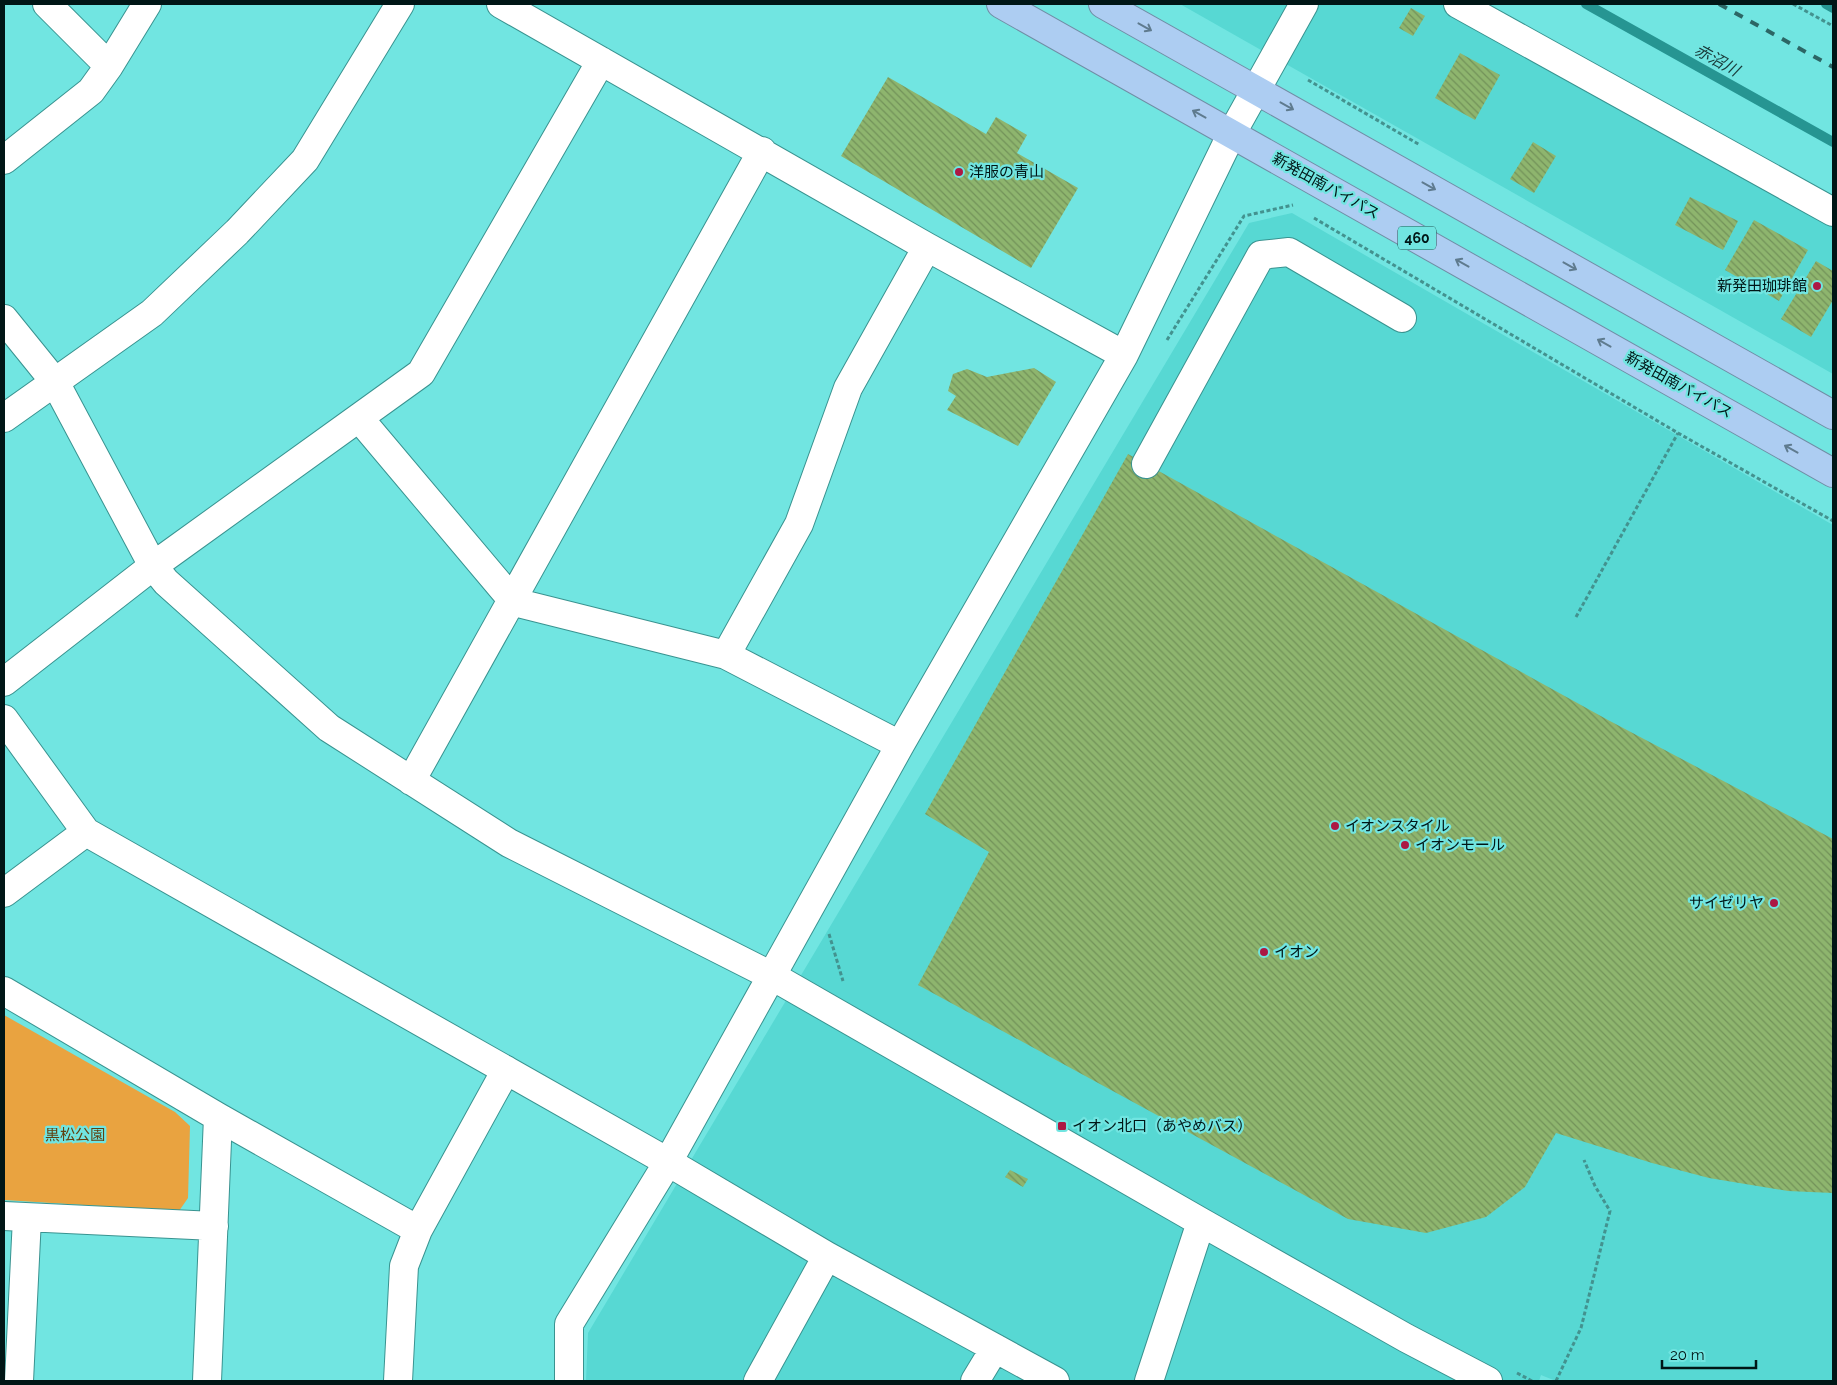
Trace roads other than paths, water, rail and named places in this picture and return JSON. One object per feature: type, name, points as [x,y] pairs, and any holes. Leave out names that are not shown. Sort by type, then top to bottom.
[{"type":"highway","name":"新発田南バイパス","points":[[1001,4],[1833,473]]},
{"type":"highway","points":[[1102,4],[1257,89],[1833,415]]},
{"type":"street","points":[[47,4],[109,66]]},
{"type":"street","points":[[4,160],[91,91],[109,66],[147,4]]},
{"type":"street","points":[[4,418],[152,313],[237,232],[305,160],[400,4]]},
{"type":"street","points":[[501,4],[762,151],[927,247],[1124,355]]},
{"type":"street","points":[[569,1381],[569,1324],[668,1162],[900,745],[1124,355],[1232,133],[1304,4]]},
{"type":"street","points":[[1458,4],[1833,212]]},
{"type":"street","points":[[4,682],[153,566],[421,373],[601,61]]},
{"type":"street","points":[[411,780],[762,151]]},
{"type":"street","points":[[726,656],[799,524],[848,388],[927,247]]},
{"type":"street","points":[[1146,464],[1261,255],[1289,252],[1402,318]]},
{"type":"street","points":[[4,319],[55,382],[153,566],[166,582],[329,728],[510,843],[772,976],[1201,1222],[1488,1381]]},
{"type":"street","points":[[359,418],[514,602],[726,656],[900,745]]},
{"type":"street","points":[[4,719],[86,832],[668,1162],[828,1256],[1055,1381]]},
{"type":"street","points":[[4,894],[86,832]]},
{"type":"street","points":[[4,991],[218,1117],[418,1230]]},
{"type":"street","points":[[398,1381],[404,1266],[418,1230],[506,1070]]},
{"type":"street","points":[[207,1381],[218,1117]]},
{"type":"street","points":[[19,1381],[16,1217],[214,1226]]},
{"type":"street","points":[[1149,1381],[1201,1222]]},
{"type":"street","points":[[758,1381],[828,1256]]},
{"type":"street","points":[[975,1381],[995,1348]]},
{"type":"waterway","name":"赤沼川","points":[[1586,4],[1833,142]]},
{"type":"waterway","points":[[1826,4],[1833,8]]},
{"type":"railway","points":[[1719,4],[1833,67]]},
{"type":"place","name":"洋服の青山","points":[[959,172]]},
{"type":"place","name":"新発田珈琲館","points":[[1817,286]]},
{"type":"place","name":"イオンスタイル","points":[[1335,826]]},
{"type":"place","name":"イオンモール","points":[[1405,845]]},
{"type":"place","name":"サイゼリヤ","points":[[1774,903]]},
{"type":"place","name":"イオン","points":[[1264,952]]},
{"type":"place","name":"イオン北口（あやめバス）","points":[[1062,1126]]},
{"type":"park label","name":"黒松公園","points":[[75,1135]]}]
